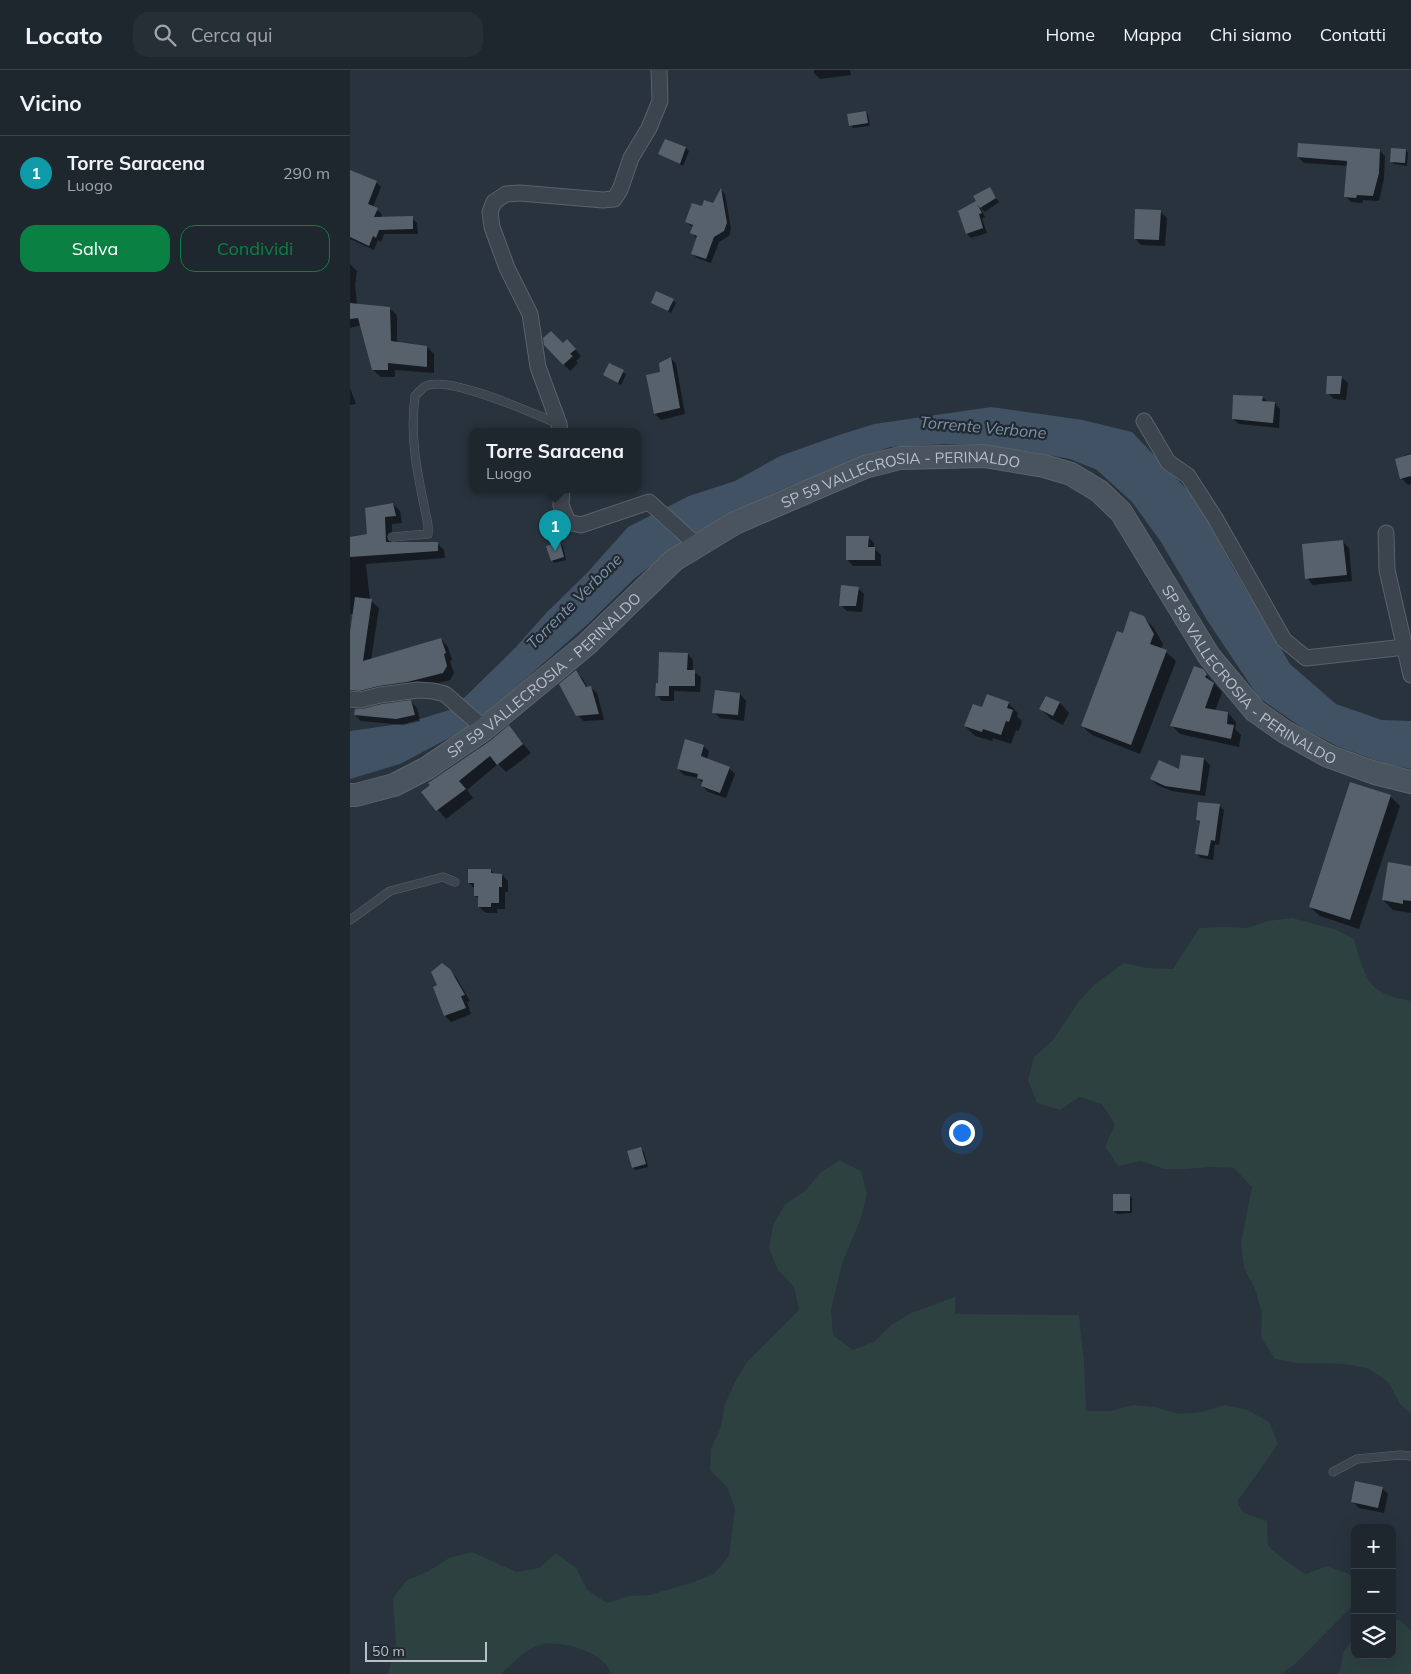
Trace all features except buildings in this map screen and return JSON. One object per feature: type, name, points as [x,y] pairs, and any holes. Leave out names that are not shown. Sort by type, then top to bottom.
[{"type":"main road","name":"SP 59 VALLECROSIA - PERINALDO","points":[[350,795],[394,785],[427,768],[586,644],[694,542],[865,467],[900,458],[984,456],[1044,466],[1071,474],[1099,491],[1121,512],[1209,656],[1256,710],[1285,732],[1328,756],[1375,773],[1411,782]]},
{"type":"street","points":[[559,428],[538,367],[530,314],[507,268],[492,227],[490,212],[494,202],[506,194],[520,193],[603,200],[614,199],[620,190],[631,158],[649,128],[660,101],[659,70]]},
{"type":"street","points":[[1144,422],[1168,462],[1188,476],[1215,518],[1284,640],[1306,658],[1405,647]]},
{"type":"street","points":[[562,493],[561,506],[568,522],[581,525],[649,502],[694,542]]},
{"type":"street","points":[[1386,533],[1387,570],[1411,675]]},
{"type":"street","points":[[350,700],[418,690],[433,691],[445,694],[480,726]]},
{"type":"lane","points":[[392,537],[428,534],[428,525],[413,453],[416,396],[426,386],[442,385],[465,388],[486,394],[559,428]]},
{"type":"lane","points":[[350,920],[390,891],[443,877],[455,882]]},
{"type":"lane","points":[[1333,1472],[1357,1459],[1400,1455],[1411,1456]]},
{"type":"green space","points":[[1292,918],[1337,930],[1354,939],[1362,966],[1372,985],[1389,995],[1411,1001],[1411,1414],[1400,1404],[1388,1382],[1370,1369],[1346,1364],[1298,1363],[1275,1359],[1261,1337],[1262,1313],[1255,1289],[1244,1268],[1241,1243],[1252,1187],[1234,1168],[1164,1169],[1141,1161],[1118,1166],[1105,1147],[1115,1124],[1102,1104],[1080,1097],[1060,1110],[1037,1103],[1028,1080],[1034,1057],[1052,1041],[1079,1001],[1095,984],[1124,963],[1147,968],[1173,969],[1199,928],[1247,928],[1268,921]]},
{"type":"green space","points":[[839,1160],[861,1171],[867,1194],[861,1218],[842,1264],[831,1310],[833,1335],[853,1350],[874,1342],[891,1325],[911,1313],[955,1297],[955,1314],[1079,1315],[1084,1362],[1086,1411],[1110,1411],[1133,1405],[1155,1407],[1179,1414],[1202,1412],[1225,1405],[1248,1410],[1269,1422],[1278,1444],[1237,1502],[1244,1513],[1267,1521],[1268,1546],[1306,1574],[1327,1566],[1349,1574],[1351,1577],[1351,1607],[1294,1665],[1280,1674],[611,1674],[607,1666],[592,1654],[570,1646],[549,1644],[529,1650],[501,1674],[388,1674],[396,1643],[393,1598],[407,1580],[429,1571],[449,1558],[472,1552],[516,1572],[539,1568],[556,1553],[576,1568],[587,1590],[607,1603],[628,1596],[650,1595],[714,1574],[729,1556],[735,1509],[727,1487],[710,1470],[711,1448],[721,1427],[725,1404],[747,1362],[799,1310],[794,1287],[778,1270],[769,1249],[773,1225],[785,1204],[805,1191],[820,1173]]},
{"type":"green space","points":[[1396,1620],[1400,1620],[1411,1631],[1411,1674],[1339,1674],[1344,1651],[1351,1641],[1351,1659],[1396,1659]]},
{"type":"water","name":"Torrente Verbone","points":[[991,407],[1083,420],[1132,432],[1197,500],[1233,568],[1290,664],[1336,704],[1382,720],[1411,721],[1411,769],[1386,764],[1337,746],[1304,729],[1259,698],[1207,620],[1161,542],[1132,502],[1097,470],[1070,459],[1033,452],[985,445],[946,444],[890,447],[778,491],[723,517],[679,544],[635,578],[589,623],[486,714],[464,730],[400,764],[350,779],[350,731],[407,723],[449,710],[516,647],[628,527],[689,496],[735,481],[780,456],[842,434],[874,424]]},
{"type":"place","name":"Torre Saracena","points":[[555,551]]}]
